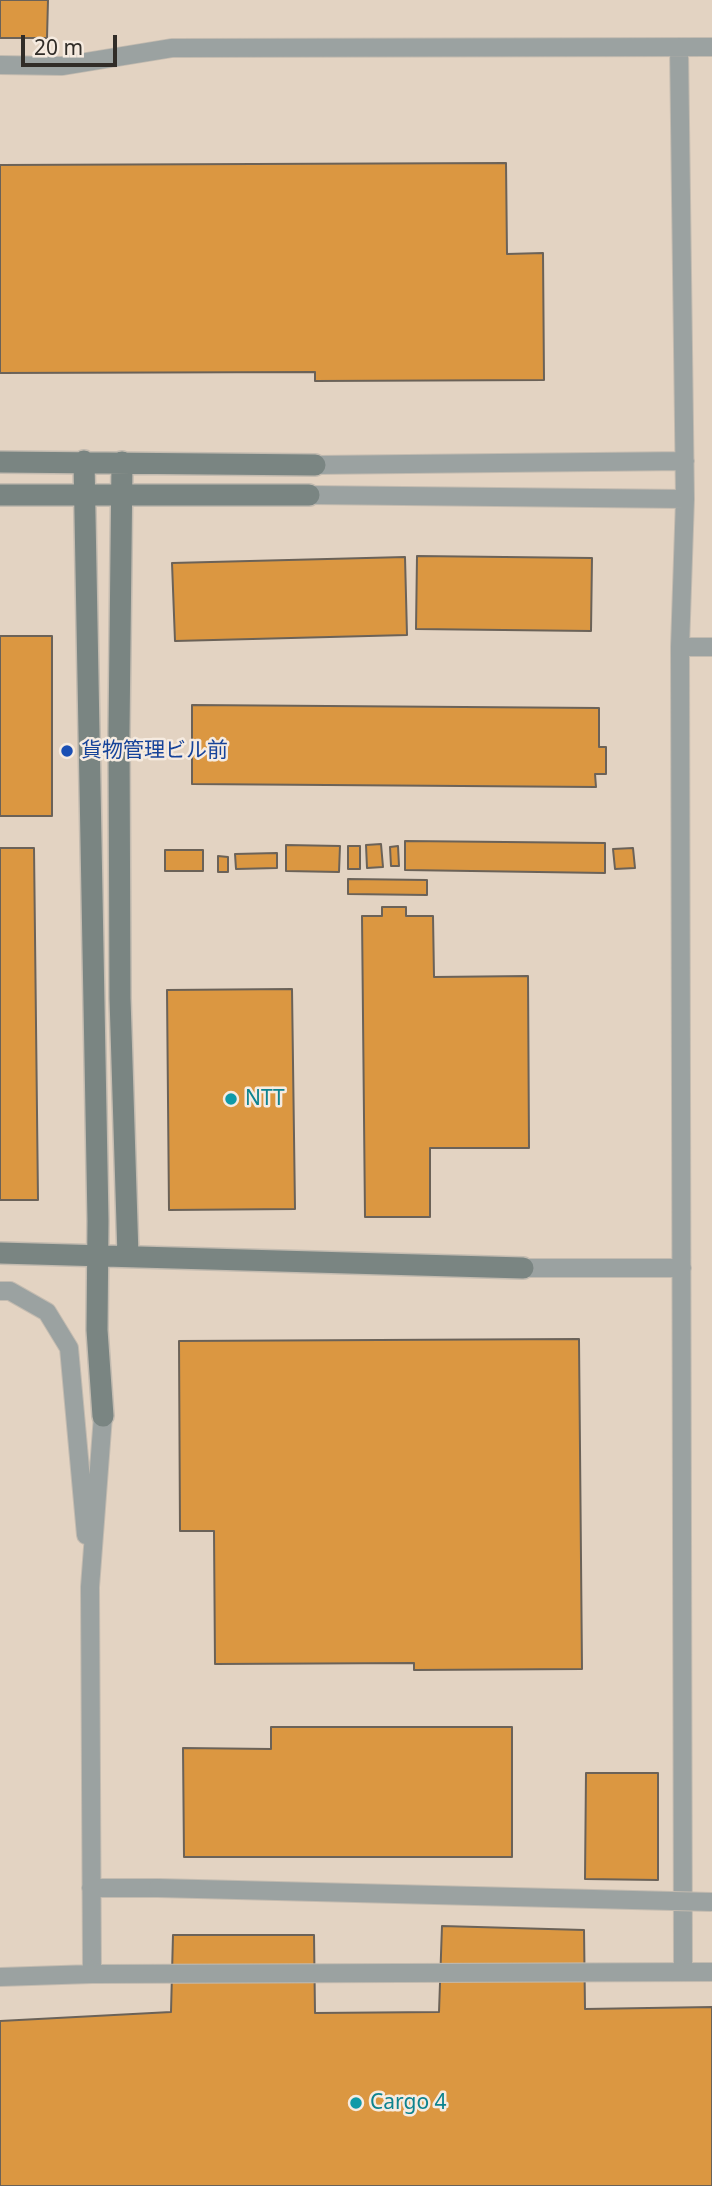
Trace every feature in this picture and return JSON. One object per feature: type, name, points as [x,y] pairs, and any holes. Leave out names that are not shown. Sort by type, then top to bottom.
[{"type":"street","points":[[84,461],[98,1255],[97,1329],[103,1416]]},
{"type":"street","points":[[122,461],[120,985],[128,1256]]},
{"type":"street","points":[[0,462],[122,461],[315,465]]},
{"type":"street","points":[[0,495],[309,495]]},
{"type":"street","points":[[0,1253],[523,1268]]},
{"type":"lane","points":[[679,47],[685,461],[680,647],[683,1972]]},
{"type":"lane","points":[[0,65],[62,66],[172,48],[712,47]]},
{"type":"lane","points":[[315,465],[685,461]]},
{"type":"lane","points":[[309,495],[685,499]]},
{"type":"lane","points":[[680,647],[712,647]]},
{"type":"lane","points":[[523,1268],[682,1268]]},
{"type":"lane","points":[[0,1291],[10,1291],[47,1312],[69,1349],[90,1587]]},
{"type":"lane","points":[[92,1974],[90,1587],[103,1416]]},
{"type":"lane","points":[[90,1888],[712,1902]]},
{"type":"lane","points":[[0,1977],[92,1974],[712,1972]]},
{"type":"shaded area","points":[[0,0],[712,0],[712,2186],[0,2186]]},
{"type":"building","points":[[0,0],[48,0],[47,38],[0,38]]},
{"type":"building","points":[[506,163],[507,254],[543,253],[544,380],[315,381],[315,372],[0,373],[0,165]]},
{"type":"building","points":[[417,556],[592,558],[591,631],[416,629]]},
{"type":"building","points":[[405,557],[407,635],[175,641],[172,563]]},
{"type":"building","points":[[0,636],[52,636],[52,816],[0,816]]},
{"type":"building","points":[[192,705],[599,708],[599,747],[606,747],[606,774],[595,774],[596,787],[192,784]]},
{"type":"building","points":[[405,841],[605,843],[605,873],[405,870]]},
{"type":"building","points":[[381,844],[383,867],[367,868],[366,845]]},
{"type":"building","points":[[286,845],[340,846],[339,872],[286,871]]},
{"type":"building","points":[[348,846],[360,846],[360,869],[348,869]]},
{"type":"building","points":[[398,846],[399,866],[391,866],[390,847]]},
{"type":"building","points":[[0,848],[34,848],[38,1200],[0,1200]]},
{"type":"building","points":[[633,848],[635,868],[615,869],[613,849]]},
{"type":"building","points":[[165,850],[203,850],[203,871],[165,871]]},
{"type":"building","points":[[277,853],[277,868],[236,869],[235,854]]},
{"type":"building","points":[[218,856],[228,857],[228,872],[218,872]]},
{"type":"building","points":[[348,879],[427,880],[427,895],[348,894]]},
{"type":"building","points":[[382,907],[406,907],[406,916],[433,916],[434,977],[528,976],[529,1148],[430,1148],[430,1217],[365,1217],[362,916],[382,916]]},
{"type":"building","name":"NTT","points":[[292,989],[295,1209],[169,1210],[167,990]]},
{"type":"building","points":[[579,1339],[582,1669],[414,1670],[414,1663],[215,1664],[214,1531],[180,1531],[179,1341]]},
{"type":"building","points":[[271,1727],[512,1727],[512,1857],[184,1857],[183,1748],[271,1749]]},
{"type":"building","points":[[586,1773],[658,1773],[658,1880],[585,1879]]},
{"type":"building","name":"Cargo 4","points":[[442,1926],[584,1930],[585,2009],[712,2007],[712,2186],[0,2186],[0,2021],[171,2012],[173,1935],[314,1935],[315,2013],[439,2012]]},
{"type":"place","name":"貨物管理ビル前","points":[[67,751]]},
{"type":"place","name":"NTT","points":[[231,1099]]},
{"type":"place","name":"Cargo 4","points":[[356,2103]]}]
